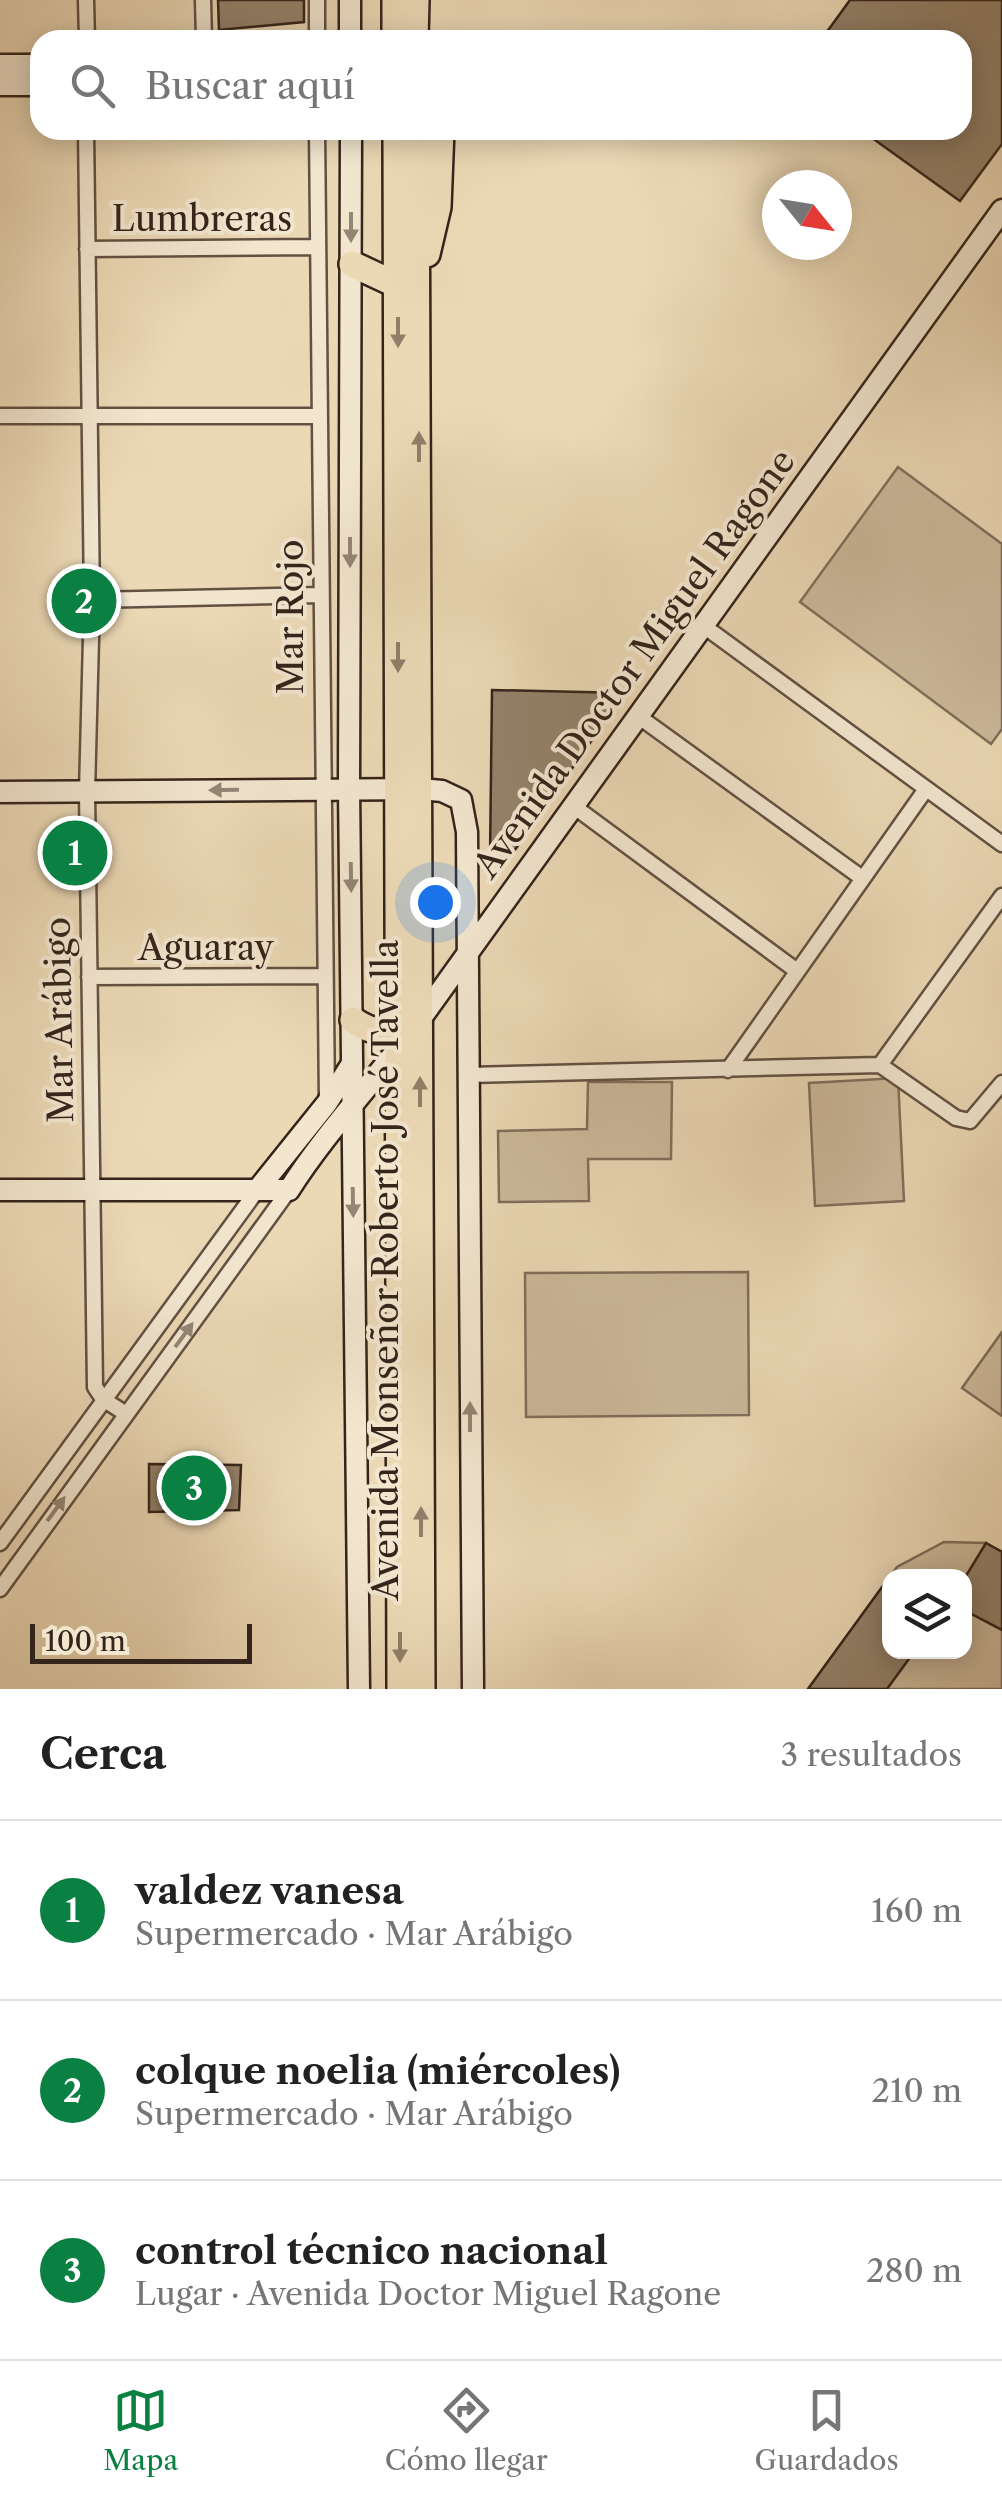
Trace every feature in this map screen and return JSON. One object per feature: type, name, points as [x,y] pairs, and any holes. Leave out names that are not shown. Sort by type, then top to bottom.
[{"type":"highway","points":[[395,0],[395,30]]},
{"type":"highway","points":[[415,30],[416,0]]},
{"type":"highway","name":"Avenida Monseñor Roberto José Tavella","points":[[397,140],[408,289]]},
{"type":"highway","name":"Avenida Monseñor Roberto José Tavella","points":[[400,1689],[409,789],[408,289],[415,140]]},
{"type":"highway","points":[[352,264],[408,289],[438,207],[441,140]]},
{"type":"highway","points":[[353,1020],[373,1032],[406,1034]]},
{"type":"highway","name":"Avenida Monseñor Roberto José Tavella","points":[[406,1034],[422,1689]]},
{"type":"main road","points":[[350,0],[350,30]]},
{"type":"main road","points":[[0,65],[30,65]]},
{"type":"main road","points":[[0,86],[30,86]]},
{"type":"main road","points":[[351,140],[349,789],[359,1689]]},
{"type":"main road","name":"Avenida Doctor Miguel Ragone","points":[[289,1190],[322,1138],[352,1108],[467,953],[1002,210]]},
{"type":"main road","points":[[0,792],[409,789],[454,794],[466,811],[473,1689]]},
{"type":"main road","points":[[467,888],[492,900],[508,892]]},
{"type":"main road","points":[[258,1189],[326,1103],[352,1063]]},
{"type":"main road","points":[[0,1190],[289,1190]]},
{"type":"street","points":[[86,0],[87,30]]},
{"type":"street","points":[[204,0],[204,30]]},
{"type":"street","points":[[317,0],[317,30]]},
{"type":"street","name":"Mar Arábigo","points":[[86,140],[92,600],[87,792],[90,1188],[95,1387],[103,1398]]},
{"type":"street","name":"Mar Rojo","points":[[318,140],[326,1103]]},
{"type":"street","name":"Lumbreras","points":[[87,250],[318,248]]},
{"type":"street","points":[[0,416],[319,416]]},
{"type":"street","points":[[92,600],[320,595]]},
{"type":"street","points":[[701,624],[1002,844]]},
{"type":"street","points":[[638,716],[862,878]]},
{"type":"street","points":[[728,1070],[926,788]]},
{"type":"street","points":[[572,805],[797,971]]},
{"type":"street","points":[[880,1065],[1002,896]]},
{"type":"street","name":"Aguaray","points":[[89,977],[322,976]]},
{"type":"street","points":[[468,1074],[880,1065],[956,1118],[970,1121],[1002,1084]]},
{"type":"street","points":[[0,1544],[258,1189]]},
{"type":"street","name":"Avenida Doctor Miguel Ragone","points":[[0,1589],[289,1190]]},
{"type":"street","points":[[103,1398],[126,1414]]},
{"type":"shaded area","points":[[898,467],[1002,544],[1002,729],[991,744],[800,602]]},
{"type":"shaded area","points":[[898,1078],[904,1201],[815,1206],[809,1083]]},
{"type":"shaded area","points":[[588,1082],[672,1082],[671,1159],[588,1159],[589,1201],[499,1202],[498,1131],[587,1129]]},
{"type":"shaded area","points":[[748,1272],[749,1415],[526,1417],[525,1273]]},
{"type":"shaded area","points":[[1002,1332],[1002,1416],[962,1388]]},
{"type":"shaded area","points":[[944,1542],[986,1543],[1002,1552],[1002,1689],[808,1689],[882,1588],[882,1659],[972,1659],[972,1569],[895,1569]]},
{"type":"building","points":[[218,0],[304,0],[304,22],[219,30]]},
{"type":"building","points":[[850,0],[1002,0],[1002,144],[960,201],[875,140],[972,140],[972,30],[828,30]]},
{"type":"building","points":[[492,690],[625,693],[510,857],[490,857]]},
{"type":"building","points":[[149,1464],[241,1465],[239,1510],[149,1512]]},
{"type":"building","points":[[986,1543],[1002,1552],[1002,1630],[972,1614],[970,1569]]},
{"type":"building","points":[[882,1587],[882,1659],[909,1659],[887,1689],[808,1689]]},
{"type":"place","name":"colque noelia (miércoles)","points":[[84,601]]},
{"type":"place","name":"valdez vanesa","points":[[75,853]]},
{"type":"place","name":"control técnico nacional","points":[[194,1488]]}]
